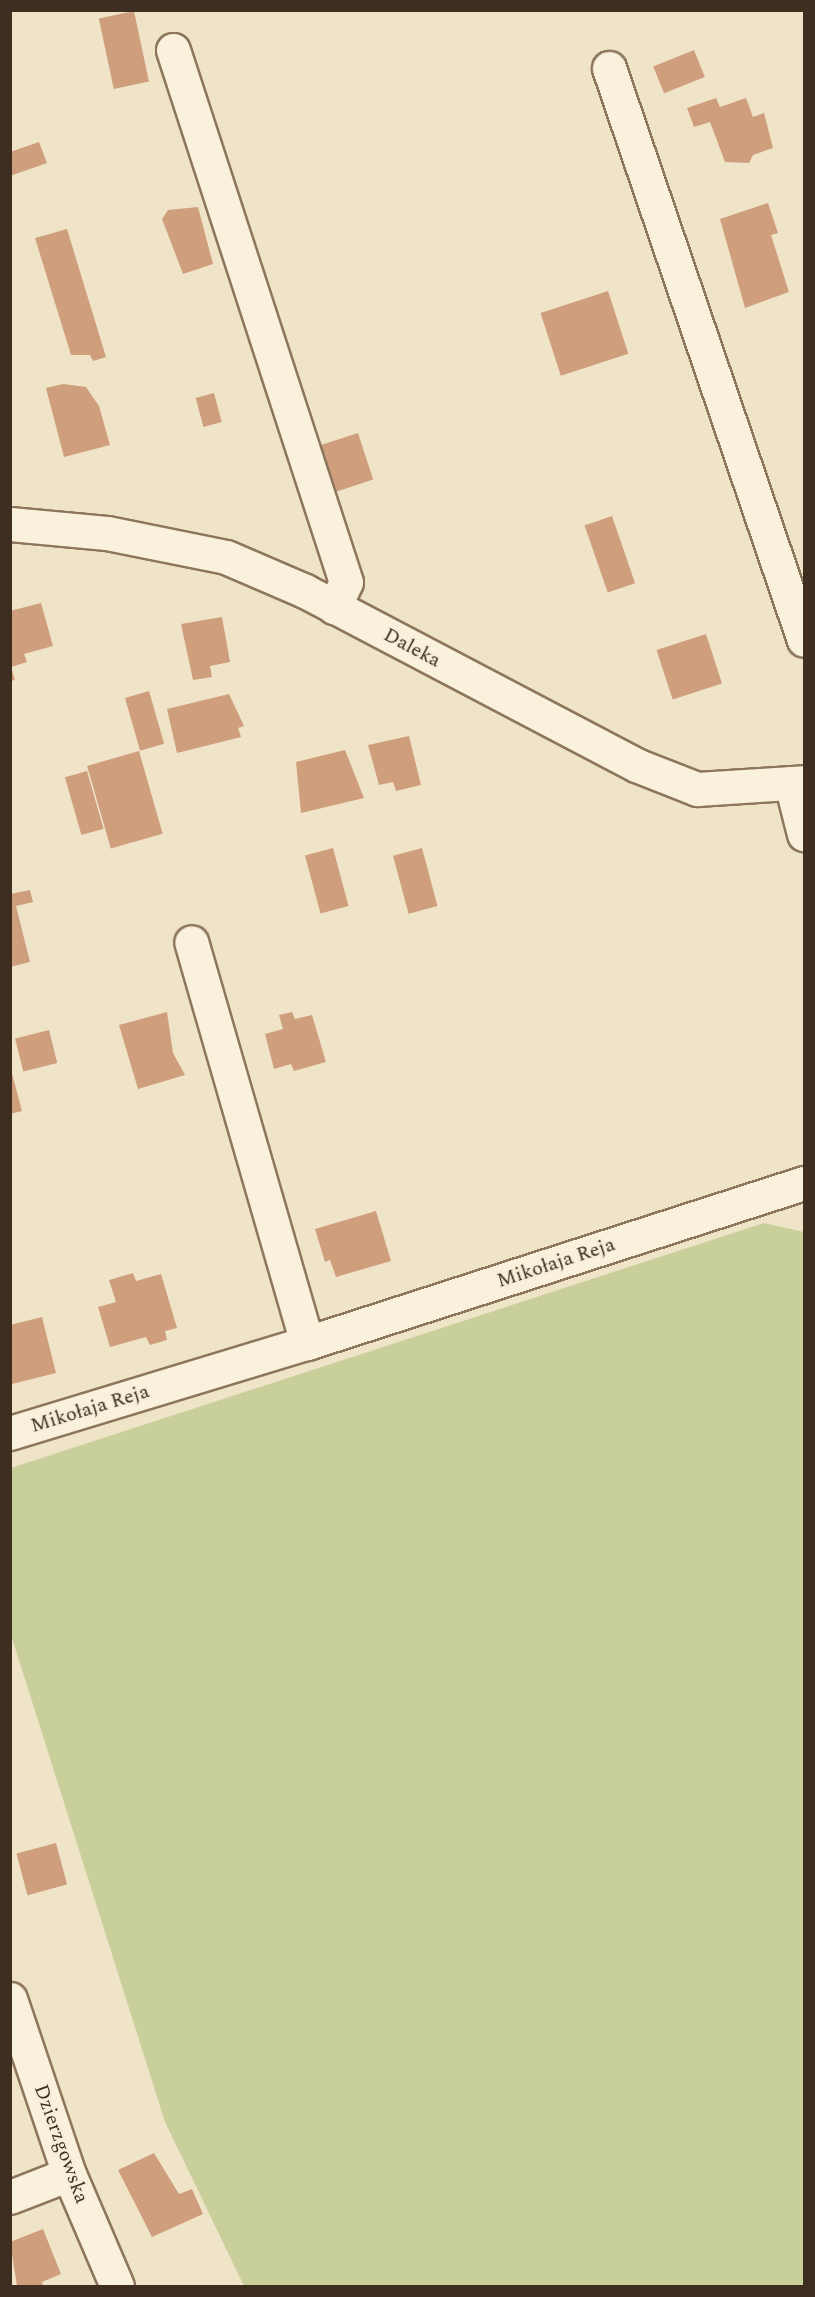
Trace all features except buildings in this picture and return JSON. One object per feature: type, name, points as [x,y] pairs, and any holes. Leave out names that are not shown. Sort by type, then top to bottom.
[{"type":"street","points":[[173,50],[346,582],[334,607]]},
{"type":"street","points":[[609,68],[804,640]]},
{"type":"street","name":"Daleka","points":[[10,524],[107,533],[226,558],[334,607],[636,765],[697,789],[798,783]]},
{"type":"street","points":[[798,783],[804,834]]},
{"type":"street","points":[[191,942],[307,1343]]},
{"type":"street","name":"Mikołaja Reja","points":[[10,1433],[307,1343],[804,1183]]},
{"type":"street","name":"Dzierzgowska","points":[[10,1999],[69,2174],[117,2286]]},
{"type":"street","points":[[10,2197],[69,2174]]},
{"type":"green space","points":[[764,1223],[804,1232],[804,2286],[244,2286],[165,2122],[11,1635],[11,1468]]}]
